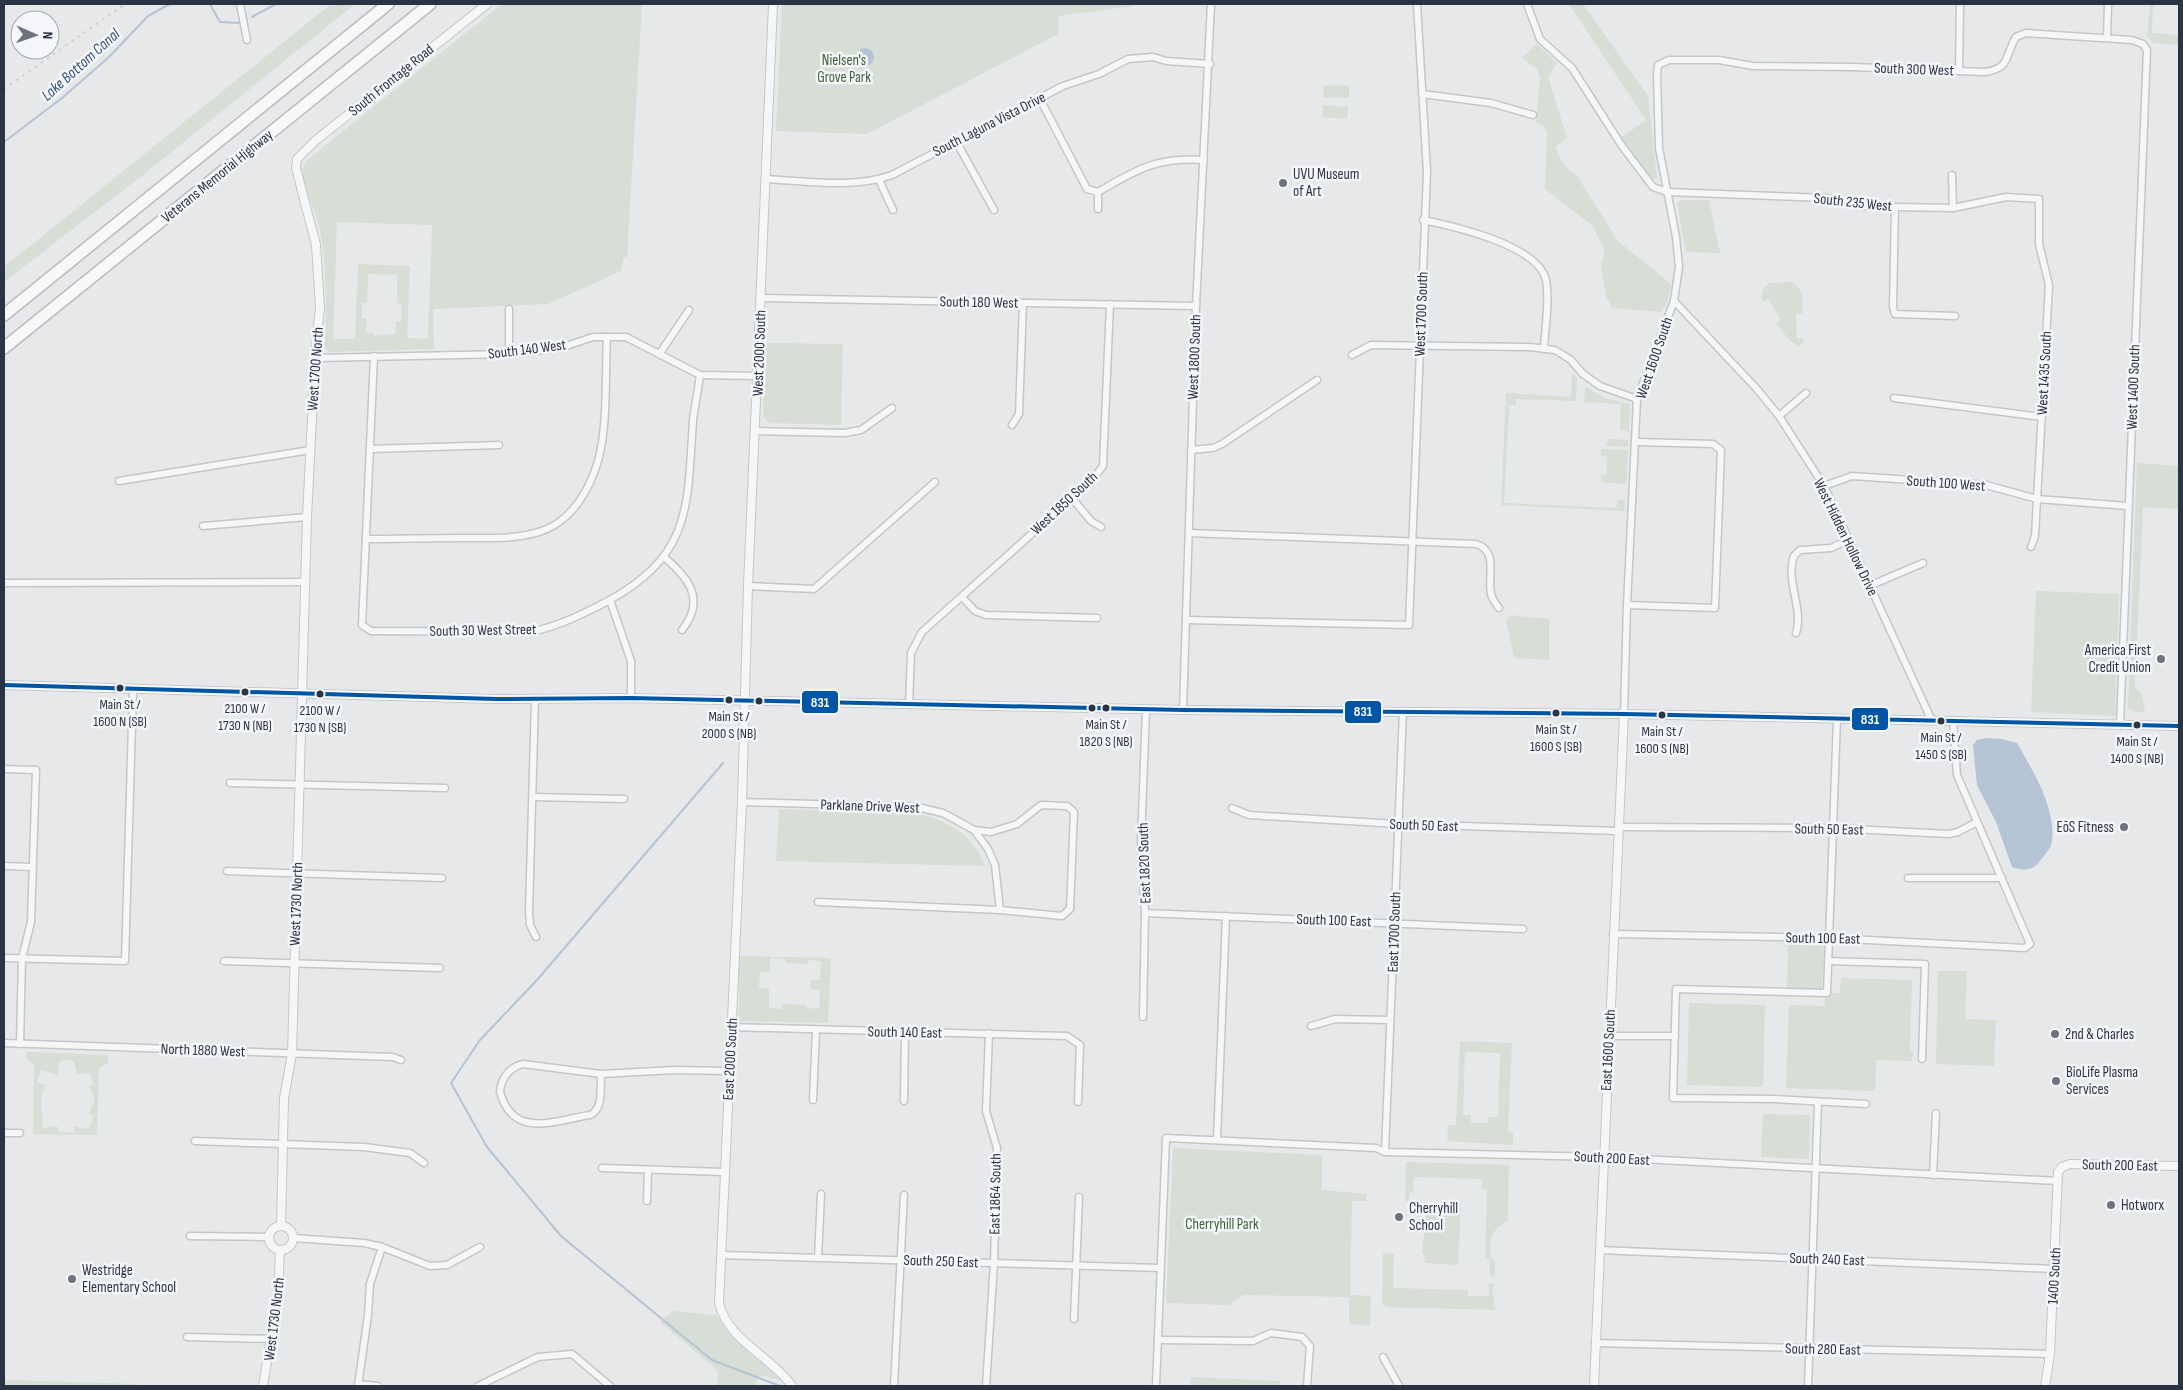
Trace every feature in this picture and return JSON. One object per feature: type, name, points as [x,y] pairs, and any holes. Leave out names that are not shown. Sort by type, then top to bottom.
[{"type":"highway","name":"Veterans Memorial Highway","points":[[4,314],[388,4]]},
{"type":"highway","name":"Veterans Memorial Highway","points":[[4,348],[430,4]]},
{"type":"street","points":[[240,4],[247,40]]},
{"type":"street","name":"South Frontage Road","points":[[297,159],[315,141],[487,4]]},
{"type":"street","name":"West 2000 South","points":[[744,702],[773,4]]},
{"type":"street","name":"West 1800 South","points":[[1183,710],[1196,306],[1210,64],[1211,4]]},
{"type":"street","name":"West 1700 South","points":[[1186,620],[1409,625],[1423,220],[1427,172],[1417,4]]},
{"type":"street","points":[[1527,4],[1540,39],[1572,68],[1622,146],[1653,187],[1667,192]]},
{"type":"street","points":[[1959,71],[1960,4]]},
{"type":"street","points":[[2107,38],[2108,4]]},
{"type":"street","name":"South 300 West","points":[[1658,65],[1669,60],[1719,60],[1754,66],[1984,72],[1998,69],[2008,59],[2013,42],[2021,34],[2107,38],[2139,42],[2147,50]]},
{"type":"street","name":"West 1400 South","points":[[2120,724],[2147,50]]},
{"type":"street","name":"South Laguna Vista Drive","points":[[766,179],[840,182],[879,180],[1078,80],[1099,74],[1128,58],[1154,57],[1166,61],[1210,64]]},
{"type":"street","name":"West 1600 South","points":[[1624,714],[1637,399],[1674,301],[1679,267],[1657,134],[1658,65]]},
{"type":"street","points":[[1422,94],[1491,103],[1533,115]]},
{"type":"street","points":[[1040,99],[1087,189],[1098,192],[1137,170],[1159,161],[1178,158],[1204,160]]},
{"type":"street","points":[[956,141],[994,210]]},
{"type":"street","name":"West 1700 North","points":[[297,159],[296,168],[299,184],[312,224],[319,270],[320,307],[315,358],[305,582]]},
{"type":"street","points":[[1952,174],[1953,208]]},
{"type":"street","points":[[879,180],[892,210]]},
{"type":"street","points":[[1098,192],[1098,209]]},
{"type":"street","name":"South 235 West","points":[[1667,192],[1827,198],[1864,206],[1895,207],[1953,208],[2006,197],[2039,199]]},
{"type":"street","name":"West 1435 South","points":[[2031,547],[2035,536],[2049,284],[2039,244],[2039,199]]},
{"type":"street","points":[[1895,207],[1892,307],[1896,314],[1955,316]]},
{"type":"street","points":[[1423,220],[1466,229],[1499,241],[1533,260],[1546,278],[1544,349]]},
{"type":"street","name":"South 180 West","points":[[761,298],[1196,306]]},
{"type":"street","name":"West Hidden Hollow Drive","points":[[1674,301],[1756,388],[1778,416],[1824,486],[1932,721]]},
{"type":"street","points":[[1012,425],[1019,414],[1023,303]]},
{"type":"street","name":"West 1850 South","points":[[908,705],[911,653],[922,632],[1093,479],[1103,466],[1110,304]]},
{"type":"street","points":[[509,309],[509,354]]},
{"type":"street","points":[[660,353],[689,310]]},
{"type":"street","name":"South 140 West","points":[[315,358],[509,354],[560,348],[593,337],[626,337],[700,375],[758,376]]},
{"type":"street","points":[[374,356],[366,539],[483,538],[526,534],[547,528],[565,516],[580,501],[598,461],[602,441],[606,337]]},
{"type":"street","points":[[1352,355],[1371,345],[1555,350],[1571,360],[1583,374],[1600,386],[1637,399]]},
{"type":"street","name":"South 30 West Street","points":[[366,539],[362,625],[371,631],[531,632],[565,622],[610,600],[642,580],[664,557],[677,534],[686,509],[700,375]]},
{"type":"street","points":[[1192,450],[1213,448],[1222,444],[1317,380]]},
{"type":"street","points":[[1778,416],[1806,393]]},
{"type":"street","points":[[1894,398],[2042,417]]},
{"type":"street","points":[[756,431],[845,433],[861,430],[892,408]]},
{"type":"street","points":[[1627,605],[1715,608],[1721,450],[1713,444],[1636,442]]},
{"type":"street","points":[[370,449],[499,445]]},
{"type":"street","points":[[119,481],[310,450]]},
{"type":"street","name":"South 100 West","points":[[1824,486],[1852,476],[1976,484],[2037,499],[2128,506]]},
{"type":"street","points":[[748,586],[814,589],[935,482]]},
{"type":"street","points":[[1071,498],[1091,521],[1101,527]]},
{"type":"street","points":[[203,526],[307,516]]},
{"type":"street","points":[[1189,533],[1476,544],[1486,549],[1491,558],[1491,595],[1499,608]]},
{"type":"street","points":[[1796,633],[1800,621],[1792,584],[1794,556],[1800,550],[1831,548],[1849,540]]},
{"type":"street","points":[[664,557],[682,571],[691,588],[693,608],[682,630]]},
{"type":"street","points":[[1870,586],[1922,563]]},
{"type":"street","points":[[4,583],[305,582]]},
{"type":"street","name":"West 1730 North","points":[[281,1226],[284,1098],[292,1054],[305,582]]},
{"type":"street","points":[[962,597],[975,611],[986,616],[1097,618]]},
{"type":"street","points":[[610,600],[631,662],[631,698]]},
{"type":"street","points":[[4,685],[496,699],[631,698],[1146,710],[1624,714],[2179,726]]},
{"type":"street","points":[[4,958],[125,961],[133,690]]},
{"type":"street","points":[[535,699],[529,912],[530,925],[536,937]]},
{"type":"street","name":"East 2000 South","points":[[744,702],[742,802],[719,1303],[722,1316],[734,1331],[782,1374],[792,1386]]},
{"type":"street","name":"East 1820 South","points":[[1143,1017],[1146,913],[1141,842],[1146,710]]},
{"type":"street","name":"East 1700 South","points":[[1385,1152],[1403,711]]},
{"type":"street","name":"East 1600 South","points":[[1594,1386],[1608,1036],[1624,714]]},
{"type":"street","points":[[1837,719],[1827,993],[1676,989],[1673,1098],[1774,1099],[1818,1103],[1866,1104]]},
{"type":"street","points":[[1908,878],[2002,878],[1957,775],[1953,721]]},
{"type":"street","points":[[4,769],[36,770],[31,922],[22,958],[20,1044]]},
{"type":"street","points":[[230,782],[445,788]]},
{"type":"street","points":[[533,797],[624,799]]},
{"type":"street","name":"Parklane Drive West","points":[[742,802],[917,807],[943,813],[974,830],[992,832],[1009,828],[1041,805],[1067,806],[1073,809],[1070,909],[1058,916],[1000,910]]},
{"type":"street","name":"South 50 East","points":[[1232,808],[1248,815],[1398,824],[1618,829],[1832,828],[1949,834],[1958,832],[1977,822]]},
{"type":"street","points":[[818,902],[1000,910],[995,865],[988,849],[974,830]]},
{"type":"street","points":[[4,866],[32,867]]},
{"type":"street","points":[[227,871],[442,878]]},
{"type":"street","name":"South 100 East","points":[[1613,934],[1828,938],[1993,948],[2025,948],[2030,944],[2002,878]]},
{"type":"street","name":"South 100 East","points":[[1146,913],[1523,929]]},
{"type":"street","points":[[1217,1140],[1226,916]]},
{"type":"street","points":[[224,961],[440,968]]},
{"type":"street","points":[[1828,961],[1925,964],[1922,1059]]},
{"type":"street","points":[[1311,1026],[1335,1018],[1390,1020]]},
{"type":"street","name":"South 140 East","points":[[731,1027],[1064,1035],[1078,1041],[1080,1045],[1078,1102]]},
{"type":"street","points":[[813,1100],[816,1030]]},
{"type":"street","points":[[904,1101],[905,1031]]},
{"type":"street","name":"East 1864 South","points":[[986,1386],[994,1263],[997,1148],[986,1111],[989,1033]]},
{"type":"street","points":[[1608,1036],[1675,1036]]},
{"type":"street","name":"North 1880 West","points":[[4,1043],[393,1057],[401,1060]]},
{"type":"street","points":[[601,1074],[599,1104],[595,1112],[590,1115],[526,1124],[514,1117],[505,1105],[500,1092],[502,1082],[509,1071],[516,1066],[524,1064],[601,1074],[674,1070],[729,1071]]},
{"type":"street","points":[[1808,1386],[1818,1103]]},
{"type":"street","points":[[1933,1175],[1936,1113]]},
{"type":"street","points":[[4,1133],[20,1133]]},
{"type":"street","name":"South 200 East","points":[[1160,1268],[1166,1138],[1376,1148],[1385,1152],[1603,1157],[1816,1170],[2058,1181]]},
{"type":"street","points":[[195,1141],[364,1147],[410,1153],[424,1163]]},
{"type":"street","name":"South 200 East","points":[[2062,1167],[2070,1164],[2179,1166]]},
{"type":"street","name":"1400 South","points":[[2045,1386],[2050,1354],[2058,1172],[2062,1167]]},
{"type":"street","points":[[602,1168],[724,1172]]},
{"type":"street","points":[[647,1201],[648,1170]]},
{"type":"street","points":[[818,1258],[821,1194]]},
{"type":"street","points":[[894,1386],[904,1195]]},
{"type":"street","points":[[1074,1319],[1079,1197]]},
{"type":"street","points":[[281,1226],[290,1230],[293,1238],[289,1247],[280,1250],[272,1246],[268,1238],[272,1229],[281,1226]]},
{"type":"street","points":[[190,1236],[268,1238]]},
{"type":"street","points":[[293,1238],[364,1243],[382,1247],[430,1266],[447,1265],[480,1247]]},
{"type":"street","points":[[378,1386],[358,1385],[368,1315],[370,1284],[382,1247]]},
{"type":"street","name":"West 1730 North","points":[[263,1386],[278,1294],[280,1250]]},
{"type":"street","name":"South 240 East","points":[[1599,1250],[2054,1269]]},
{"type":"street","name":"South 250 East","points":[[721,1255],[1160,1268]]},
{"type":"street","points":[[1156,1386],[1160,1268]]},
{"type":"street","points":[[1158,1340],[1253,1342],[1271,1332],[1299,1336],[1306,1339],[1310,1346],[1308,1386]]},
{"type":"street","points":[[187,1336],[272,1339]]},
{"type":"street","name":"South 280 East","points":[[1595,1343],[2050,1354]]},
{"type":"street","points":[[478,1386],[538,1357],[572,1354],[610,1386]]},
{"type":"street","points":[[1383,1358],[1400,1386]]},
{"type":"green space","points":[[331,4],[355,4],[143,175],[4,282],[4,267]]},
{"type":"green space","points":[[502,4],[642,4],[627,257],[624,257],[621,271],[548,304],[433,309],[434,349],[329,352],[325,348],[326,282],[323,250],[317,218],[304,181],[304,167],[307,160]],"holes":[[[337,222],[432,225],[428,339],[407,338],[410,266],[358,264],[355,339],[333,339]],[[368,274],[397,275],[397,303],[402,304],[401,321],[396,321],[395,334],[374,336],[373,333],[366,333],[367,319],[362,318],[362,303],[367,303]]]},
{"type":"green space","name":"Nielsen's Grove Park","points":[[782,4],[1134,4],[1134,6],[1059,16],[1058,34],[867,134],[776,131]]},
{"type":"green space","points":[[1569,4],[1583,4],[1648,96],[1657,178],[1650,180],[1622,137],[1646,120]]},
{"type":"green space","points":[[2150,4],[2153,4],[2152,33],[2179,35],[2179,45],[2153,43],[2147,36]]},
{"type":"green space","points":[[1537,44],[1557,63],[1548,77],[1567,138],[1555,147],[1563,164],[1577,176],[1618,241],[1671,284],[1667,303],[1661,312],[1612,308],[1606,296],[1601,264],[1605,252],[1593,226],[1545,189],[1547,132],[1542,125],[1536,123],[1540,78],[1537,69],[1522,58]]},
{"type":"green space","points":[[1324,85],[1349,86],[1349,98],[1323,97]]},
{"type":"green space","points":[[1323,105],[1348,107],[1347,119],[1322,117]]},
{"type":"green space","points":[[1681,200],[1709,200],[1720,253],[1686,252],[1677,203]]},
{"type":"green space","points":[[1791,282],[1798,287],[1802,299],[1803,313],[1796,314],[1797,338],[1803,338],[1804,342],[1799,346],[1791,342],[1776,323],[1781,320],[1768,299],[1763,302],[1762,296],[1763,289],[1770,283]]},
{"type":"green space","points":[[765,343],[843,344],[841,425],[770,423],[763,417]]},
{"type":"green space","points":[[1572,373],[1577,378],[1576,401],[1516,399],[1516,405],[1509,405],[1504,503],[1616,508],[1618,500],[1625,500],[1624,511],[1501,505],[1506,393],[1571,397]]},
{"type":"green space","points":[[1585,387],[1607,399],[1630,404],[1629,432],[1620,429],[1621,404],[1584,402]]},
{"type":"green space","points":[[1609,439],[1628,440],[1628,447],[1606,446]]},
{"type":"green space","points":[[1601,449],[1628,450],[1626,484],[1601,482],[1601,475],[1606,475],[1607,457],[1601,456]]},
{"type":"green space","points":[[2137,463],[2179,466],[2179,509],[2143,507],[2135,687],[2142,695],[2145,712],[2135,712],[2128,708]]},
{"type":"green space","points":[[2036,591],[2119,594],[2115,716],[2031,712]]},
{"type":"green space","points":[[1510,615],[1549,619],[1549,660],[1514,658],[1506,620]]},
{"type":"green space","points":[[779,809],[913,813],[937,819],[957,829],[965,836],[980,854],[985,866],[776,861]]},
{"type":"green space","points":[[1788,944],[1824,944],[1822,988],[1787,988]]},
{"type":"green space","points":[[739,956],[831,958],[828,1023],[739,1021]],"holes":[[[770,958],[785,959],[786,963],[808,964],[809,960],[821,961],[820,980],[811,980],[811,989],[820,990],[819,1009],[807,1008],[807,1005],[783,1004],[782,1009],[769,1008],[769,989],[759,988],[760,972],[770,972]]]},
{"type":"green space","points":[[1938,971],[1967,971],[1965,1019],[1996,1020],[1994,1066],[1936,1064]]},
{"type":"green space","points":[[1841,978],[1912,980],[1910,1050],[1913,1051],[1912,1061],[1876,1060],[1875,1091],[1786,1088],[1789,1005],[1825,1006],[1825,997],[1831,993],[1840,993]]},
{"type":"green space","points":[[1689,1003],[1765,1005],[1763,1087],[1687,1085]]},
{"type":"green space","points":[[1460,1041],[1512,1043],[1508,1131],[1513,1132],[1513,1145],[1447,1141],[1448,1125],[1456,1125]],"holes":[[[1465,1052],[1500,1053],[1498,1117],[1489,1117],[1488,1123],[1471,1123],[1471,1115],[1463,1115]]]},
{"type":"green space","points":[[27,1052],[108,1055],[108,1063],[99,1068],[97,1135],[33,1134],[34,1065],[27,1059]],"holes":[[[67,1059],[74,1062],[77,1074],[90,1073],[94,1084],[89,1086],[95,1099],[89,1114],[94,1116],[90,1127],[86,1129],[75,1126],[73,1133],[59,1132],[57,1126],[43,1128],[41,1099],[45,1085],[37,1082],[41,1070],[58,1075],[59,1062]]]},
{"type":"green space","points":[[1763,1114],[1810,1115],[1809,1159],[1761,1157]]},
{"type":"green space","name":"Cherryhill Park","points":[[1173,1148],[1322,1155],[1322,1190],[1366,1194],[1366,1201],[1352,1201],[1350,1295],[1371,1296],[1370,1326],[1349,1324],[1349,1297],[1244,1295],[1229,1305],[1166,1303]]},
{"type":"green space","points":[[1406,1162],[1509,1165],[1508,1220],[1496,1229],[1491,1238],[1490,1256],[1495,1261],[1495,1278],[1490,1275],[1490,1259],[1485,1259],[1487,1189],[1482,1189],[1482,1179],[1414,1177],[1413,1192],[1410,1192],[1409,1201],[1405,1201]]},
{"type":"green space","points":[[1427,1203],[1461,1204],[1458,1265],[1424,1263],[1425,1254],[1422,1254]]},
{"type":"green space","points":[[1383,1253],[1394,1254],[1393,1288],[1468,1290],[1468,1296],[1489,1296],[1489,1284],[1495,1283],[1492,1290],[1496,1310],[1386,1307],[1382,1302]]},
{"type":"green space","points":[[673,1311],[716,1315],[781,1381],[762,1375],[756,1382],[757,1386],[717,1386],[718,1372],[715,1368],[660,1322]]},
{"type":"green space","points":[[1191,1377],[1280,1381],[1280,1386],[1190,1386]]},
{"type":"green space","points":[[4,1380],[137,1384],[137,1386],[4,1386]]},
{"type":"water","points":[[865,48],[871,51],[874,57],[871,63],[865,66],[859,63],[856,57],[859,51]]},
{"type":"water","points":[[1986,738],[2002,739],[2017,743],[2047,803],[2052,828],[2052,841],[2049,849],[2034,867],[2020,869],[2012,867],[1996,822],[1977,785],[1973,745],[1977,740]]},
{"type":"waterway","name":"Lake Bottom Canal","points":[[4,142],[62,98],[109,57],[148,16],[170,4]]},
{"type":"waterway","name":"Lake Bottom Canal","points":[[210,4],[220,22],[240,23]]},
{"type":"waterway","name":"Lake Bottom Canal","points":[[252,17],[276,4]]},
{"type":"waterway","points":[[723,763],[537,980],[480,1040],[451,1083],[487,1147],[561,1236],[712,1360],[780,1386]]},
{"type":"railway","points":[[4,89],[125,4]]},
{"type":"transit line","name":"831","points":[[4,685],[496,699],[631,698],[1183,710],[1624,714],[2179,726]]},
{"type":"place","name":"UVU Museum of Art","points":[[1283,183]]},
{"type":"place","name":"America First Credit Union","points":[[2161,659]]},
{"type":"place","name":"Main St / 1600 N (SB)","points":[[120,688]]},
{"type":"place","name":"2100 W / 1730 N (NB)","points":[[245,692]]},
{"type":"place","name":"2100 W / 1730 N (SB)","points":[[320,694]]},
{"type":"place","name":"Main St / 2000 S (NB)","points":[[729,700]]},
{"type":"place","name":"Main St / 1820 S (NB)","points":[[1106,708]]},
{"type":"place","name":"Main St / 1600 S (SB)","points":[[1556,713]]},
{"type":"place","name":"Main St / 1600 S (NB)","points":[[1662,715]]},
{"type":"place","name":"Main St / 1450 S (SB)","points":[[1941,721]]},
{"type":"place","name":"Main St / 1400 S (NB)","points":[[2137,725]]},
{"type":"place","name":"EōS Fitness","points":[[2124,827]]},
{"type":"place","name":"2nd & Charles","points":[[2055,1034]]},
{"type":"place","name":"BioLife Plasma Services","points":[[2056,1081]]},
{"type":"place","name":"Hotworx","points":[[2111,1205]]},
{"type":"place","name":"Cherryhill School","points":[[1399,1217]]},
{"type":"place","name":"Westridge Elementary School","points":[[72,1279]]}]
